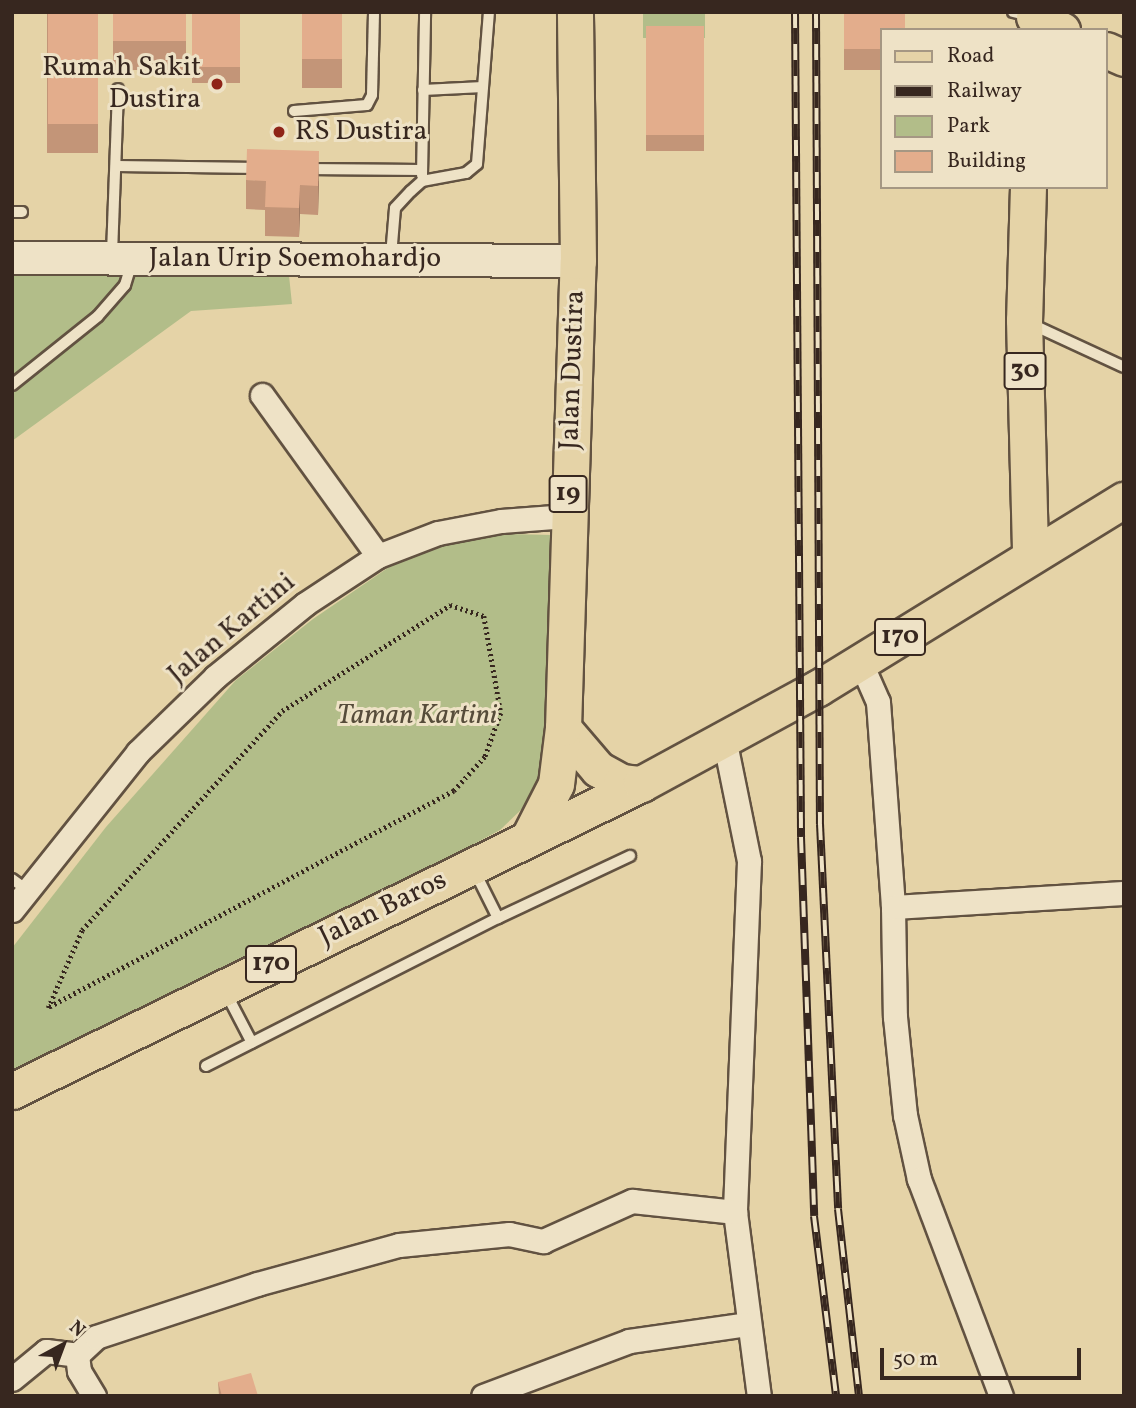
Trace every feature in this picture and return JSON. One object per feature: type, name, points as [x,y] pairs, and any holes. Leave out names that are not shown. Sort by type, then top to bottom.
[{"type":"main road","name":"Jalan Dustira","points":[[529,837],[556,784],[563,728],[567,516],[578,261],[575,12]]},
{"type":"main road","points":[[1108,51],[1124,58]]},
{"type":"main road","name":"30","points":[[1028,189],[1024,320],[1030,556]]},
{"type":"main road","name":"Jalan Urip Soemohardjo","points":[[12,258],[578,261]]},
{"type":"main road","name":"170","points":[[641,784],[860,661],[1124,500]]},
{"type":"main road","points":[[563,728],[586,759],[609,777],[641,784]]},
{"type":"main road","name":"Jalan Baros","points":[[12,1091],[641,784]]},
{"type":"street","points":[[262,395],[378,556]]},
{"type":"street","name":"Jalan Kartini","points":[[12,910],[19,884],[138,752],[215,677],[305,604],[378,556],[438,533],[501,521],[567,516]]},
{"type":"street","points":[[860,661],[878,702],[893,907],[895,1017],[905,1115],[919,1179],[1001,1396]]},
{"type":"street","points":[[724,738],[749,861],[735,1212],[747,1324],[759,1396]]},
{"type":"street","points":[[893,907],[1124,893]]},
{"type":"street","points":[[77,1355],[96,1337],[399,1245],[509,1234],[538,1242],[632,1201],[735,1212]]},
{"type":"street","points":[[483,1396],[629,1340],[747,1324]]},
{"type":"street","points":[[12,1379],[46,1351],[77,1355]]},
{"type":"street","points":[[77,1355],[79,1371],[94,1396]]},
{"type":"lane","points":[[294,111],[367,105],[372,95],[374,12]]},
{"type":"lane","points":[[391,258],[390,230],[396,208],[422,176],[425,12]]},
{"type":"lane","points":[[297,169],[422,176],[466,173],[477,164],[489,12]]},
{"type":"lane","points":[[423,90],[483,87]]},
{"type":"lane","points":[[12,385],[98,316],[125,285],[117,166],[118,89]]},
{"type":"lane","points":[[117,166],[269,168]]},
{"type":"lane","points":[[1024,320],[1124,367]]},
{"type":"lane","points":[[206,1066],[498,918],[630,856]]},
{"type":"lane","points":[[472,865],[498,918]]},
{"type":"lane","points":[[223,987],[252,1043]]},
{"type":"path","points":[[450,605],[484,617],[501,713],[485,757],[454,791],[48,1008],[82,930],[282,711],[450,605]]},
{"type":"green space","points":[[643,12],[705,12],[705,38],[643,38]]},
{"type":"green space","points":[[288,266],[292,304],[191,311],[12,441],[12,267]]},
{"type":"green space","name":"Taman Kartini","points":[[509,534],[552,535],[543,789],[500,830],[358,907],[12,1076],[12,948],[106,827],[236,680],[313,619],[398,561],[452,539]]},
{"type":"building","points":[[48,12],[98,12],[98,124],[48,124]]},
{"type":"building","points":[[113,12],[186,12],[186,41],[113,41]]},
{"type":"building","points":[[192,12],[240,12],[240,67],[192,67]]},
{"type":"building","points":[[302,12],[342,12],[342,59],[302,59]]},
{"type":"building","points":[[844,12],[905,12],[905,28],[880,28],[880,49],[844,49]]},
{"type":"building","points":[[646,26],[704,26],[704,135],[646,135]]},
{"type":"building","points":[[247,149],[319,151],[318,186],[300,185],[299,208],[265,207],[266,181],[246,180]]},
{"type":"building","points":[[251,1373],[258,1396],[222,1396],[218,1382]]},
{"type":"railway","points":[[795,12],[801,837],[814,1216],[836,1396]]},
{"type":"railway","points":[[816,12],[820,824],[838,1209],[859,1396]]},
{"type":"place","name":"Rumah Sakit Dustira","points":[[217,84]]},
{"type":"place","name":"RS Dustira","points":[[279,132]]}]
